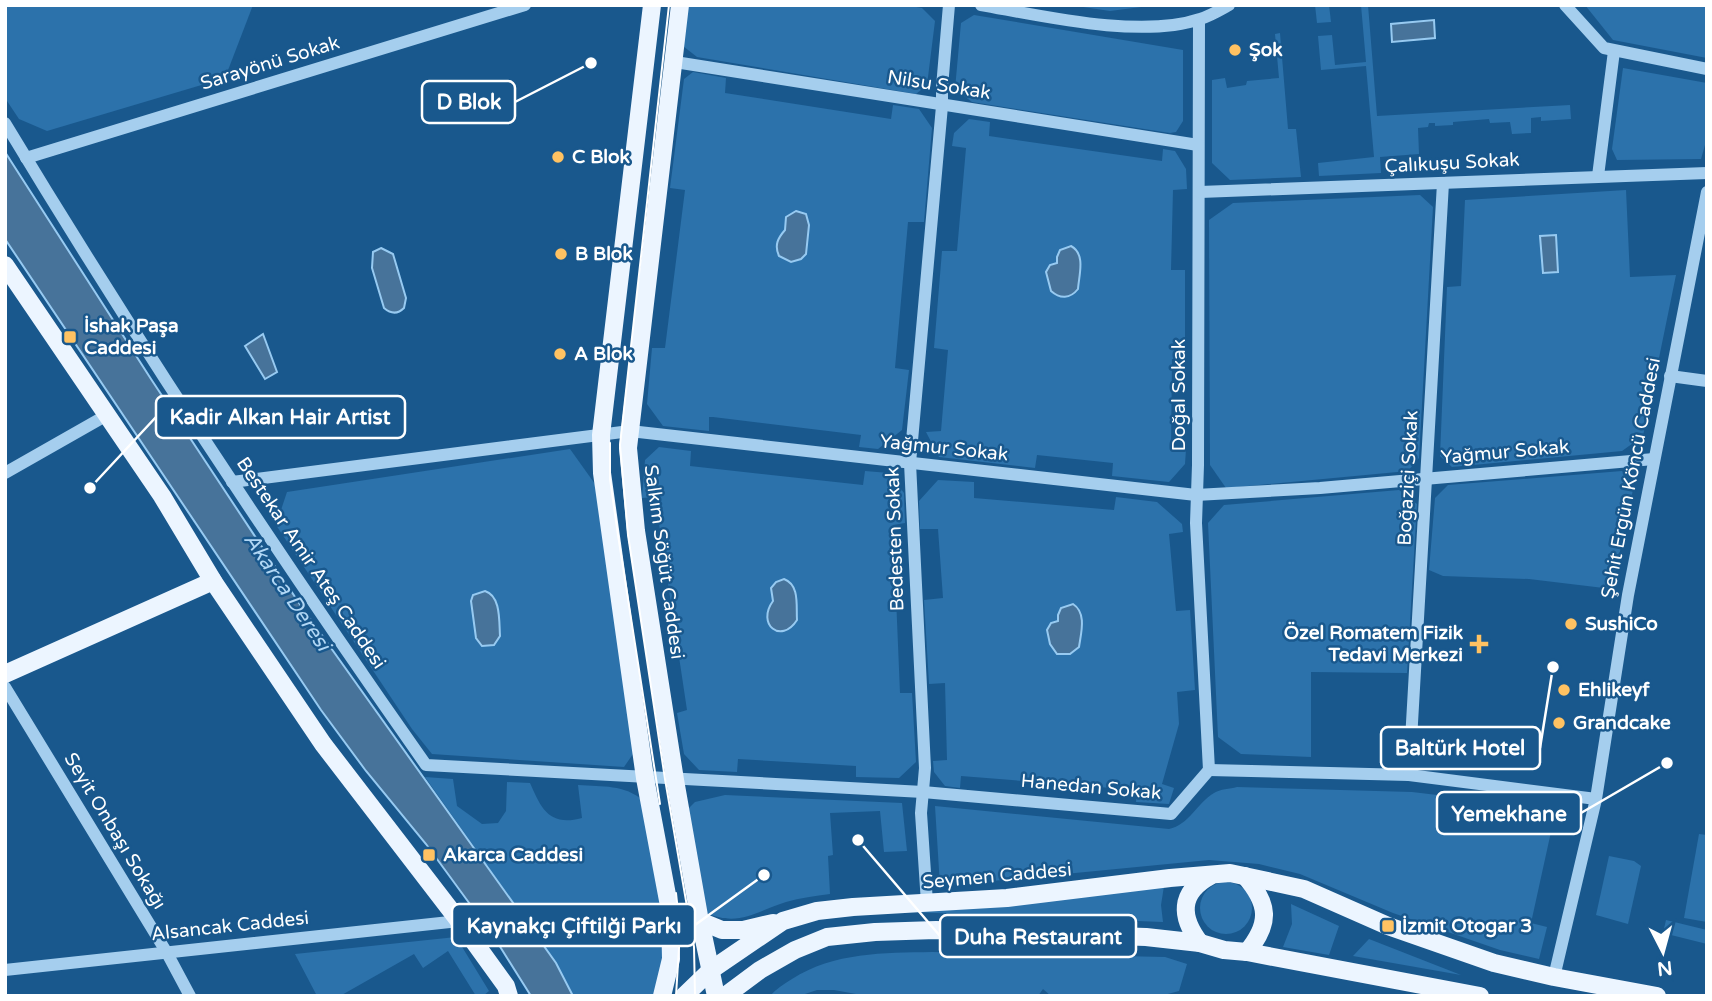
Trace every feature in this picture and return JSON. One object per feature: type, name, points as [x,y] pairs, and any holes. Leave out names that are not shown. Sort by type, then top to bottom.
[{"type":"main road","points":[[652,5],[601,435],[602,473],[646,778],[670,911],[671,959],[662,996]]},
{"type":"main road","name":"Salkım Söğüt Caddesi","points":[[680,5],[630,431],[629,474],[675,780],[716,996]]},
{"type":"main road","points":[[7,271],[162,496],[213,581],[323,744],[459,921],[506,986],[509,996]]},
{"type":"main road","points":[[5,674],[213,581]]},
{"type":"main road","name":"Seymen Caddesi","points":[[684,996],[711,970],[783,921],[817,911],[1007,898],[1230,873],[1304,888],[1388,926],[1494,963],[1657,996]]},
{"type":"main road","points":[[1200,943],[1188,927],[1185,910],[1193,889],[1213,874]]},
{"type":"main road","points":[[1245,876],[1258,892],[1265,914],[1263,928],[1247,952]]},
{"type":"main road","points":[[700,921],[722,930],[743,930],[783,921]]},
{"type":"main road","points":[[724,996],[760,970],[795,950],[827,937],[936,930],[1146,937],[1200,943],[1224,950],[1480,996]]},
{"type":"street","name":"Sarayönü Sokak","points":[[26,158],[525,5]]},
{"type":"street","name":"Bedesten Sokak","points":[[927,904],[920,813],[925,768],[910,463],[949,5]]},
{"type":"street","points":[[981,5],[1082,23],[1155,27],[1199,20],[1229,5]]},
{"type":"street","points":[[1565,5],[1604,48],[1707,69]]},
{"type":"street","name":"Doğal Sokak","points":[[1199,20],[1196,523],[1209,769]]},
{"type":"street","points":[[1598,176],[1614,51]]},
{"type":"street","name":"Nilsu Sokak","points":[[675,62],[1198,145]]},
{"type":"street","name":"Bestekar Amir Ateş Caddesi","points":[[5,123],[232,482],[426,765],[646,778]]},
{"type":"street","name":"Çalıkuşu Sokak","points":[[1199,192],[1707,173]]},
{"type":"street","name":"Boğaziçi Sokak","points":[[1409,775],[1443,183]]},
{"type":"street","name":"Şehit Ergün Köncü Caddesi","points":[[1554,977],[1596,799],[1628,595],[1707,192]]},
{"type":"street","points":[[1670,376],[1707,382]]},
{"type":"street","points":[[5,473],[107,415]]},
{"type":"street","name":"Yağmur Sokak","points":[[232,482],[630,431],[1196,495],[1266,492],[1654,459]]},
{"type":"street","name":"Seyit Onbaşı Sokağı","points":[[5,687],[167,953],[190,996]]},
{"type":"street","points":[[1209,769],[1409,775],[1596,799]]},
{"type":"street","name":"Hanedan Sokak","points":[[646,778],[923,792],[1171,814],[1209,769]]},
{"type":"street","name":"Alsancak Caddesi","points":[[5,970],[459,921]]},
{"type":"shaded area","points":[[5,5],[253,5],[225,78],[47,131],[19,119],[5,98]]},
{"type":"shaded area","points":[[688,5],[905,5],[922,8],[935,21],[927,85],[916,94],[697,57],[683,46]]},
{"type":"shaded area","points":[[1070,5],[1157,5],[1110,11]]},
{"type":"shaded area","points":[[1315,5],[1329,5],[1331,22],[1317,23]]},
{"type":"shaded area","points":[[1361,5],[1368,5],[1377,116],[1570,105],[1571,119],[1541,121],[1541,117],[1531,118],[1531,133],[1512,134],[1510,122],[1490,123],[1489,119],[1453,122],[1453,125],[1435,126],[1435,123],[1429,123],[1428,127],[1418,128],[1419,154],[1380,157],[1381,173],[1319,176],[1318,163],[1374,157],[1366,66],[1321,70],[1318,36],[1332,35],[1335,65],[1366,62]]},
{"type":"shaded area","points":[[1585,5],[1707,5],[1707,58],[1613,40]]},
{"type":"shaded area","points":[[974,15],[1183,50],[1183,121],[1176,132],[1170,133],[972,102],[955,89],[961,23]]},
{"type":"shaded area","points":[[1280,33],[1288,129],[1296,129],[1301,177],[1230,180],[1212,163],[1212,80],[1225,78],[1227,88],[1246,85],[1247,81],[1279,78],[1275,34]]},
{"type":"shaded area","points":[[1623,68],[1707,83],[1707,138],[1701,159],[1617,160],[1612,149]]},
{"type":"shaded area","points":[[693,72],[726,78],[725,93],[891,119],[893,105],[919,109],[932,128],[924,222],[908,222],[895,368],[909,370],[902,430],[878,449],[859,447],[861,435],[713,417],[709,417],[709,431],[663,426],[647,404],[652,348],[665,348],[685,190],[670,188],[684,79]]},
{"type":"shaded area","points":[[969,119],[990,122],[989,136],[1162,161],[1163,149],[1175,151],[1186,169],[1187,189],[1173,190],[1171,270],[1185,270],[1185,358],[1172,359],[1171,449],[1186,449],[1185,464],[1169,482],[1112,476],[1113,463],[1037,455],[1035,468],[939,457],[926,432],[941,431],[948,350],[934,348],[942,251],[957,251],[966,148],[952,146],[954,133]]},
{"type":"shaded area","points":[[1626,190],[1630,277],[1676,275],[1643,436],[1622,451],[1452,467],[1440,456],[1447,287],[1461,286],[1465,200]]},
{"type":"shaded area","points":[[1420,195],[1433,207],[1419,458],[1408,471],[1226,488],[1210,465],[1209,220],[1233,203]]},
{"type":"shaded area","points":[[659,447],[691,451],[690,466],[863,485],[865,471],[889,473],[904,493],[905,523],[893,525],[900,693],[912,693],[916,762],[899,778],[856,777],[856,766],[738,759],[737,772],[699,770],[684,754],[677,713],[687,710],[655,497],[642,498],[645,460]]},
{"type":"shaded area","points":[[570,449],[595,484],[635,751],[624,767],[432,754],[412,729],[276,525],[287,492]]},
{"type":"shaded area","points":[[1622,471],[1634,485],[1612,589],[1529,579],[1443,576],[1429,570],[1435,498],[1448,485]]},
{"type":"shaded area","points":[[938,480],[974,482],[974,498],[1114,510],[1116,497],[1157,502],[1182,524],[1183,532],[1169,534],[1176,611],[1190,610],[1195,690],[1177,692],[1179,724],[1162,784],[1174,788],[1169,804],[1136,802],[1137,790],[961,776],[960,788],[945,786],[934,772],[933,761],[947,760],[945,683],[929,684],[924,600],[943,598],[938,529],[920,529],[919,501]]},
{"type":"shaded area","points":[[1399,490],[1417,504],[1407,673],[1311,672],[1311,757],[1241,754],[1218,737],[1208,523],[1224,505]]},
{"type":"shaded area","points":[[425,777],[453,779],[457,806],[482,824],[498,823],[506,811],[507,782],[530,783],[548,813],[562,820],[582,818],[578,785],[621,789],[644,801],[665,911],[665,958],[657,996],[573,996],[556,963]]},
{"type":"shaded area","points":[[1237,787],[1412,792],[1556,809],[1531,923],[1547,927],[1539,959],[1500,950],[1393,913],[1300,874],[1259,864],[1209,860],[940,886],[935,806],[1169,829],[1182,823],[1214,793]]},
{"type":"shaded area","points":[[725,795],[902,803],[907,851],[884,852],[880,811],[830,813],[833,855],[828,856],[830,894],[786,902],[737,918],[718,917],[706,913],[687,810],[695,802]]},
{"type":"shaded area","points":[[1699,834],[1707,835],[1707,922],[1684,918]]},
{"type":"shaded area","points":[[1609,856],[1634,861],[1641,866],[1628,924],[1596,915]]},
{"type":"shaded area","points":[[1226,882],[1236,884],[1244,890],[1250,898],[1250,918],[1244,926],[1236,932],[1226,934],[1216,932],[1208,926],[1202,918],[1200,908],[1202,898],[1208,890],[1216,884]]},
{"type":"shaded area","points":[[1164,886],[1161,905],[1163,922],[911,912]]},
{"type":"shaded area","points":[[1291,904],[1339,926],[1329,955],[1283,947],[1292,924]]},
{"type":"shaded area","points":[[1666,920],[1707,930],[1707,944],[1663,933]]},
{"type":"shaded area","points":[[456,937],[489,991],[483,996],[476,996],[448,951],[423,968],[414,954],[340,996],[317,996],[295,954]]},
{"type":"shaded area","points":[[1369,939],[1461,975],[1353,956]]},
{"type":"shaded area","points":[[932,952],[1165,957],[1187,964],[1179,991],[1164,995],[1051,996],[1043,989],[1038,996],[867,996],[817,990],[799,996],[770,996],[808,970],[842,959]]},
{"type":"water","points":[[1434,20],[1435,38],[1392,42],[1391,24]]},
{"type":"water","name":"Akarca Deresi","points":[[5,152],[301,606],[556,963],[573,996],[531,996],[494,937],[426,844],[366,771],[321,710],[5,239]]},
{"type":"water","points":[[796,211],[806,214],[809,225],[806,254],[791,262],[779,256],[777,245],[785,230],[786,217]]},
{"type":"water","points":[[1556,235],[1558,272],[1543,273],[1540,236]]},
{"type":"water","points":[[1071,246],[1080,259],[1078,289],[1072,295],[1061,297],[1051,291],[1046,272],[1050,265],[1057,263],[1060,250]]},
{"type":"water","points":[[381,248],[393,254],[406,298],[404,308],[397,312],[384,308],[372,268],[373,252]]},
{"type":"water","points":[[263,334],[277,372],[265,379],[245,346]]},
{"type":"water","points":[[784,579],[795,591],[797,620],[791,627],[778,631],[769,624],[767,617],[773,601],[771,588]]},
{"type":"water","points":[[485,591],[497,603],[500,636],[494,645],[482,646],[476,638],[471,601],[473,595]]},
{"type":"water","points":[[1073,604],[1082,618],[1079,647],[1070,654],[1057,654],[1050,644],[1047,630],[1051,623],[1058,621],[1061,608]]},
{"type":"tram line","points":[[669,5],[620,445],[628,535],[694,947],[695,996]]},
{"type":"tram line","points":[[610,443],[610,479],[660,804]]},
{"type":"tram line","points":[[676,893],[680,931],[676,996]]},
{"type":"place","name":"Şok","points":[[1235,50]]},
{"type":"place","name":"D Blok","points":[[591,63]]},
{"type":"place","name":"C Blok","points":[[558,157]]},
{"type":"place","name":"B Blok","points":[[561,254]]},
{"type":"place","name":"İshak Paşa Caddesi","points":[[70,337]]},
{"type":"place","name":"A Blok","points":[[560,354]]},
{"type":"place","name":"Kadir Alkan Hair Artist","points":[[90,488]]},
{"type":"place","name":"SushiCo","points":[[1571,624]]},
{"type":"place","name":"Özel Romatem Fizik Tedavi Merkezi","points":[[1479,644]]},
{"type":"place","name":"Baltürk Hotel","points":[[1553,667]]},
{"type":"place","name":"Ehlikeyf","points":[[1564,690]]},
{"type":"place","name":"Grandcake","points":[[1559,723]]},
{"type":"place","name":"Yemekhane","points":[[1667,763]]},
{"type":"place","name":"Duha Restaurant","points":[[858,840]]},
{"type":"place","name":"Akarca Caddesi","points":[[429,855]]},
{"type":"place","name":"Kaynakçı Çiftilği Parkı","points":[[764,875]]},
{"type":"place","name":"İzmit Otogar 3","points":[[1388,926]]}]
